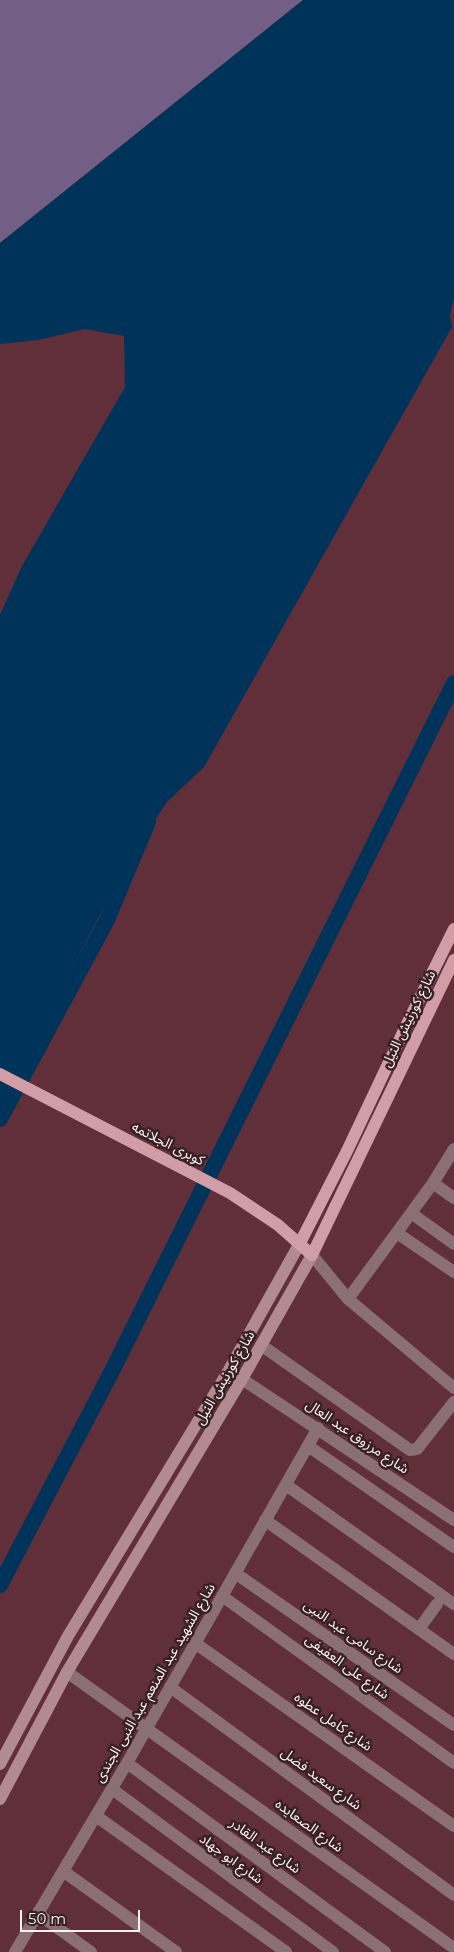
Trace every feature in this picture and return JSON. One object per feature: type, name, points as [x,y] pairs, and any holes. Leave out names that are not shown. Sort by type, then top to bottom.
[{"type":"main road","name":"شارع كورنيش النيل","points":[[0,1764],[68,1636],[229,1370],[300,1243],[348,1151],[406,1026],[454,929]]},
{"type":"main road","name":"شارع كورنيش النيل","points":[[0,1799],[67,1672],[242,1379],[312,1254],[454,960]]},
{"type":"main road","name":"كوبرى الجلاتمه","points":[[0,1074],[230,1193],[255,1209],[312,1254]]},
{"type":"main road","points":[[186,1441],[199,1450]]},
{"type":"main road","points":[[68,1636],[82,1646]]},
{"type":"street","points":[[348,1299],[433,1183],[454,1150]]},
{"type":"street","points":[[433,1183],[454,1198]]},
{"type":"street","points":[[411,1213],[454,1244]]},
{"type":"street","points":[[397,1233],[454,1272]]},
{"type":"street","points":[[312,1254],[348,1299],[454,1388]]},
{"type":"street","points":[[261,1346],[410,1450],[417,1449],[454,1402]]},
{"type":"street","name":"شارع مرزوق عبد العال","points":[[242,1379],[454,1520]]},
{"type":"street","name":"شارع الشهيد عبد المنعم عبد النبى الجندى","points":[[17,1948],[127,1764],[318,1428]]},
{"type":"street","points":[[308,1446],[454,1547]]},
{"type":"street","points":[[286,1485],[454,1604]]},
{"type":"street","points":[[265,1520],[454,1654]]},
{"type":"street","name":"شارع سامى عبد النبى","points":[[235,1573],[454,1725]]},
{"type":"street","name":"شارع على العفيفى","points":[[222,1596],[454,1763]]},
{"type":"street","points":[[419,1629],[437,1604]]},
{"type":"street","name":"شارع كامل عطوه","points":[[195,1643],[454,1826]]},
{"type":"street","name":"شارع الصعايده","points":[[67,1672],[454,1948]]},
{"type":"street","name":"شارع سعيد فضل","points":[[170,1688],[454,1894]]},
{"type":"street","name":"شارع عبد القادر","points":[[127,1764],[385,1952]]},
{"type":"street","name":"شارع ابو جهاد","points":[[112,1789],[333,1952]]},
{"type":"street","points":[[96,1816],[286,1952]]},
{"type":"street","points":[[63,1871],[176,1952]]},
{"type":"street","points":[[37,1913],[91,1952]]},
{"type":"street","points":[[17,1948],[30,1952]]},
{"type":"shaded area","points":[[0,0],[303,0],[0,243]]},
{"type":"water","points":[[303,0],[454,0],[454,298],[450,315],[452,327],[204,767],[167,802],[129,859],[0,1106],[0,615],[22,566],[125,387],[124,336],[85,329],[38,340],[0,344],[0,243]]},
{"type":"waterway","points":[[0,1585],[111,1373],[454,683]]},
{"type":"waterway","points":[[0,1119],[107,920],[148,822]]}]
